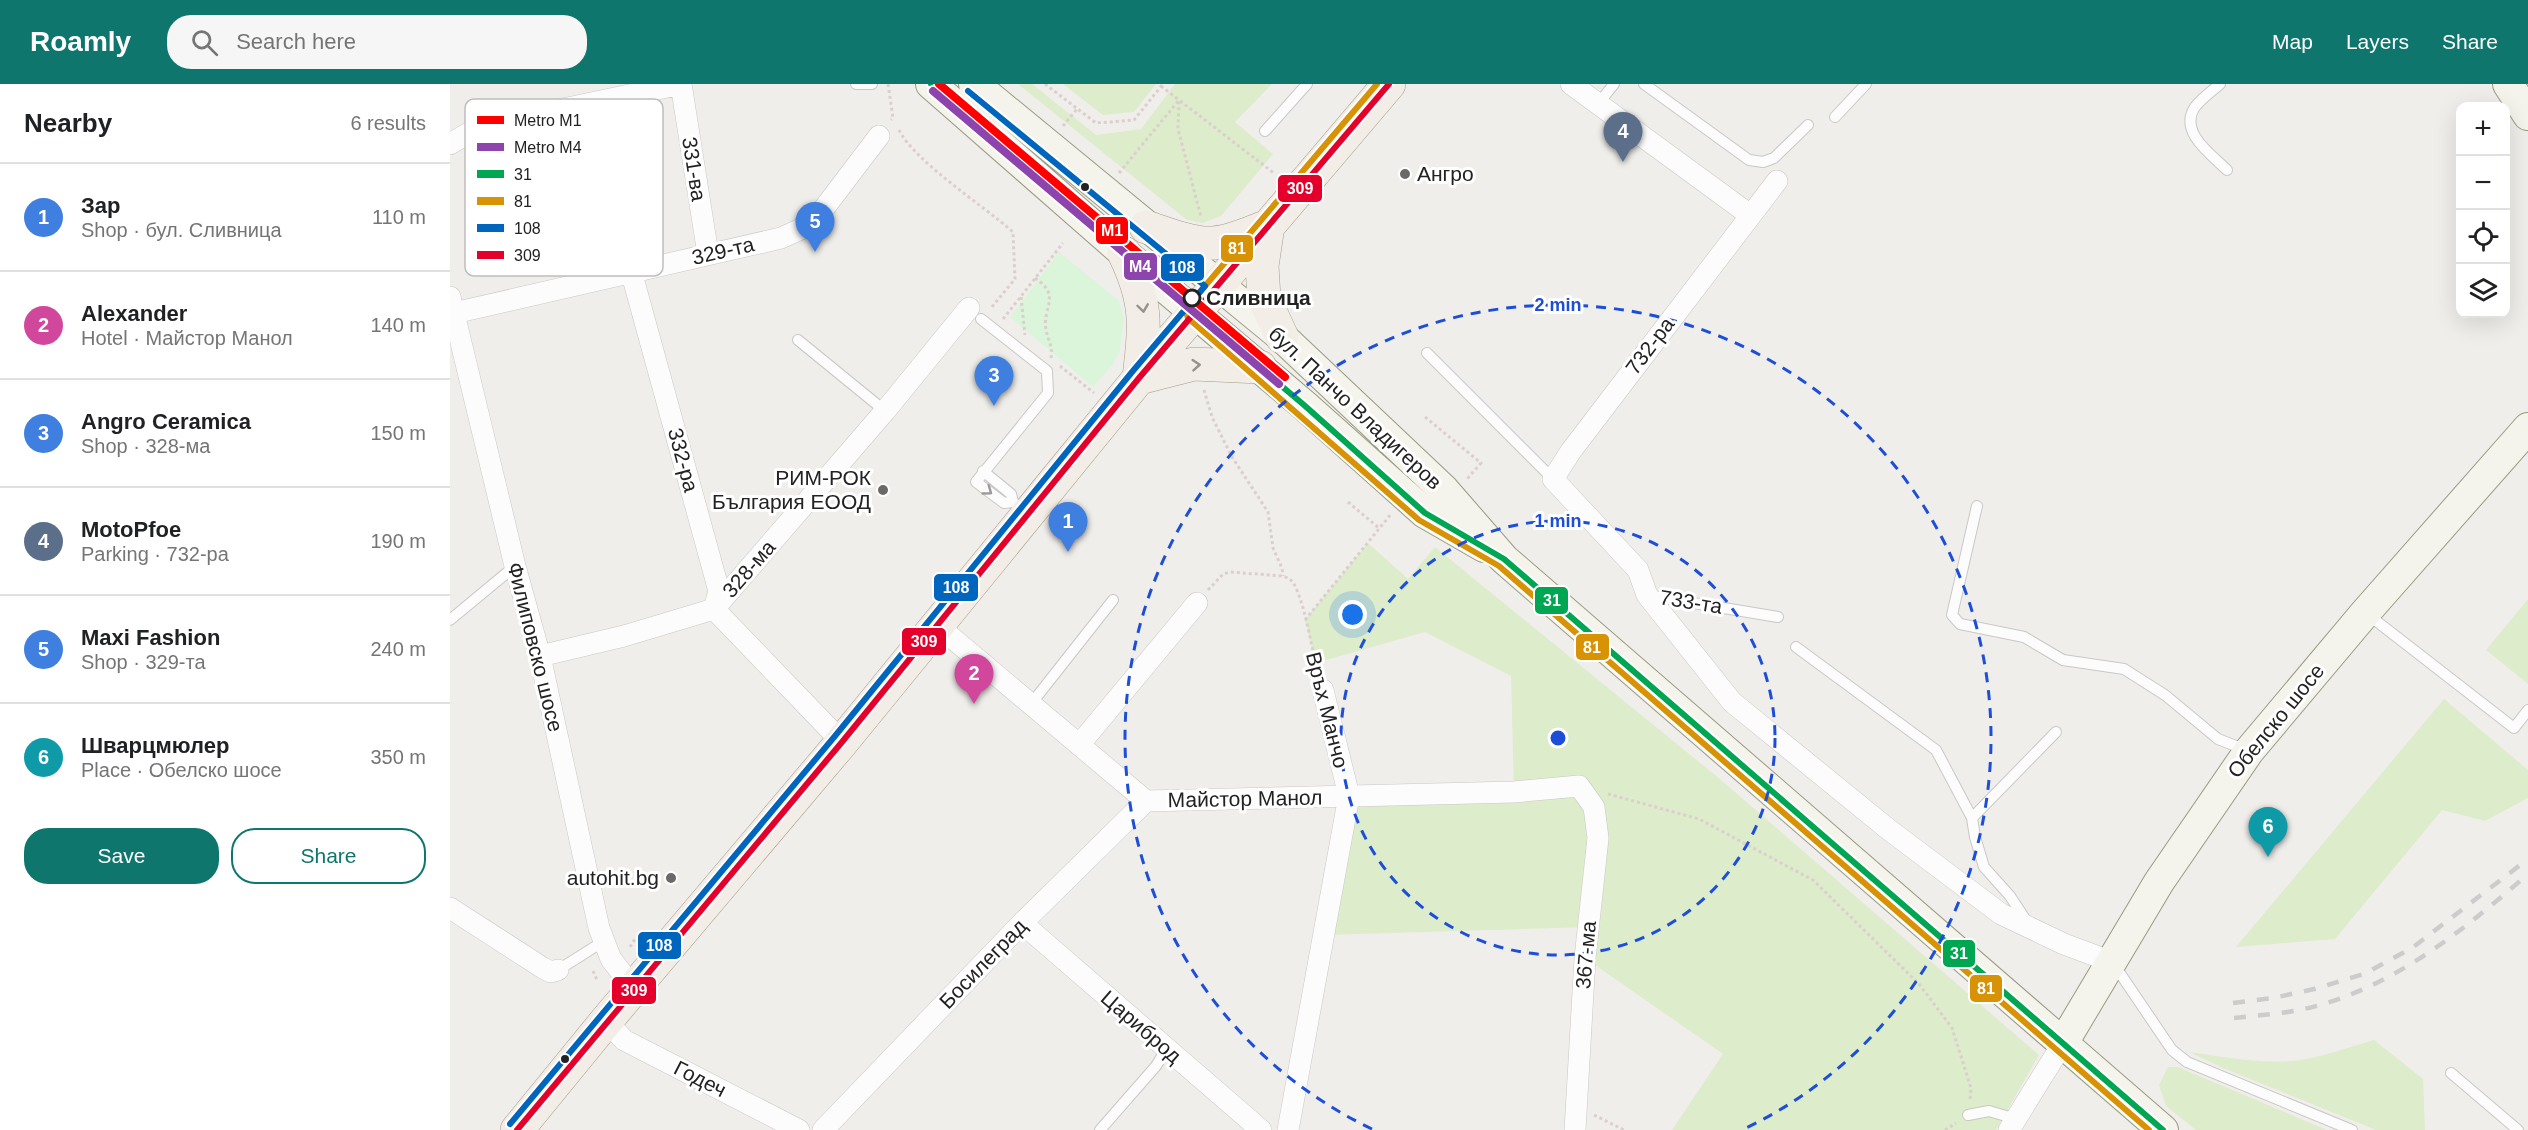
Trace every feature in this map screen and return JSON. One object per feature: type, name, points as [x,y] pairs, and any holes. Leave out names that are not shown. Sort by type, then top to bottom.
[{"type":"main road","points":[[517,1130],[938,626],[1021,508],[1139,378],[1389,84]]},
{"type":"main road","points":[[1146,227],[1186,240],[1205,243],[1228,240],[1268,226]]},
{"type":"main road","points":[[1268,226],[1262,266],[1264,298],[1282,337]]},
{"type":"main road","points":[[1124,253],[1136,279],[1143,304],[1144,332],[1139,378]]},
{"type":"main road","points":[[1139,378],[1194,364],[1260,367]]},
{"type":"street","points":[[611,99],[681,84]]},
{"type":"street","name":"331-ва","points":[[681,84],[708,255]]},
{"type":"street","name":"бул. Панчо Владигеров","points":[[931,84],[1124,253],[1260,367],[1425,513],[1504,559]]},
{"type":"street","name":"бул. Панчо Владигеров","points":[[974,84],[1282,337],[1444,490],[1504,559],[2163,1130]]},
{"type":"street","points":[[1571,84],[1750,215]]},
{"type":"street","points":[[2508,84],[2528,115]]},
{"type":"street","points":[[450,144],[465,135]]},
{"type":"street","name":"329-та","points":[[663,264],[781,238],[801,229],[819,215],[879,136]]},
{"type":"street","name":"732-ра","points":[[1553,479],[1571,451],[1777,181]]},
{"type":"street","name":"329-та","points":[[452,305],[605,276]]},
{"type":"street","name":"332-ра","points":[[632,276],[719,591],[714,609]]},
{"type":"street","name":"Филиповско шосе","points":[[452,305],[515,566],[540,656],[588,884],[611,959],[634,989]]},
{"type":"street","name":"328-ма","points":[[540,656],[624,636],[714,609],[885,411],[975,314]]},
{"type":"street","name":"Обелско шосе","points":[[2063,1043],[2159,882],[2249,750],[2365,613],[2528,428]]},
{"type":"street","name":"733-та","points":[[1553,479],[1638,570],[1647,595]]},
{"type":"street","points":[[1647,595],[1732,702],[1898,836],[2001,914],[2064,944],[2112,962]]},
{"type":"street","points":[[1079,745],[1197,603]]},
{"type":"street","points":[[714,609],[772,666],[842,742]]},
{"type":"street","name":"Майстор Манол","points":[[938,626],[1146,801],[1514,792],[1579,786]]},
{"type":"street","name":"Връх Манчо","points":[[1288,1130],[1349,796],[1323,690]]},
{"type":"street","name":"367-ма","points":[[1576,1121],[1585,958],[1598,838],[1594,807],[1579,786]]},
{"type":"street","name":"Босилеград","points":[[823,1130],[1022,923],[1146,801]]},
{"type":"street","points":[[450,908],[543,968],[551,972],[558,970]]},
{"type":"street","name":"Цариброд","points":[[1022,923],[1261,1130]]},
{"type":"street","name":"Годеч","points":[[606,1021],[624,1040],[799,1130]]},
{"type":"street","points":[[2012,1125],[2063,1043]]},
{"type":"lane","points":[[856,84],[872,84]]},
{"type":"lane","points":[[1265,131],[1307,84]]},
{"type":"lane","points":[[1598,104],[1614,84]]},
{"type":"lane","points":[[1644,84],[1749,160],[1763,162],[1774,158],[1808,124]]},
{"type":"lane","points":[[1834,117],[1866,84]]},
{"type":"lane","points":[[2220,84],[2194,108],[2190,124],[2194,137],[2227,170]]},
{"type":"lane","points":[[975,314],[1047,371],[1048,393],[976,482],[1004,503],[1021,508]]},
{"type":"lane","points":[[798,340],[885,411]]},
{"type":"lane","points":[[1427,353],[1553,479]]},
{"type":"lane","points":[[1977,506],[1952,615],[1955,621],[2024,637],[2063,660],[2124,669],[2165,696],[2218,739],[2249,750]]},
{"type":"lane","points":[[450,620],[515,566]]},
{"type":"lane","name":"733-та","points":[[1647,595],[1778,616]]},
{"type":"lane","points":[[1031,704],[1113,600]]},
{"type":"lane","points":[[2365,613],[2514,728],[2528,710]]},
{"type":"lane","points":[[1796,647],[1936,750],[1972,818],[1974,837],[1983,867],[2010,896],[2032,929]]},
{"type":"lane","points":[[1972,818],[2056,732]]},
{"type":"lane","points":[[558,970],[604,941]]},
{"type":"lane","points":[[2112,962],[2172,1050],[2187,1062],[2352,1130]]},
{"type":"lane","points":[[1100,1130],[1156,1066],[1167,1048]]},
{"type":"lane","points":[[2451,1073],[2518,1130]]},
{"type":"lane","points":[[1968,1115],[1989,1111],[2012,1125]]},
{"type":"path","points":[[888,84],[893,118],[904,141],[955,186],[1013,232],[1015,279],[975,314]]},
{"type":"path","points":[[1045,84],[1096,123],[1134,120],[1162,85],[1275,174]]},
{"type":"path","points":[[1119,174],[1179,100]]},
{"type":"path","points":[[1179,100],[1178,129],[1201,219]]},
{"type":"path","points":[[1062,127],[1077,109]]},
{"type":"path","points":[[879,136],[893,118]]},
{"type":"path","points":[[994,329],[1064,243]]},
{"type":"path","points":[[1035,278],[1045,284],[1049,291],[1050,302],[1046,328],[1052,349],[1051,358]]},
{"type":"path","points":[[1021,295],[1025,336]]},
{"type":"path","name":"Връх Манчо","points":[[1203,386],[1212,417],[1232,457],[1268,512],[1273,548],[1283,576],[1294,585],[1323,690]]},
{"type":"path","points":[[1425,417],[1481,463],[1467,479]]},
{"type":"path","points":[[1305,620],[1379,528],[1348,502]]},
{"type":"path","points":[[1197,603],[1213,583],[1230,572],[1283,576]]},
{"type":"path","points":[[1579,786],[1699,819],[1813,880],[1919,984],[1952,1028],[1971,1088],[1968,1115]]},
{"type":"path","points":[[630,947],[635,939],[640,943]]},
{"type":"path","points":[[593,971],[597,980]]},
{"type":"path","points":[[1576,1121],[1591,1113],[1624,1130]]},
{"type":"green space","points":[[1018,84],[1032,84],[1096,135],[1141,129],[1175,84],[1272,84],[1235,122],[1273,154],[1221,216],[1203,223],[1187,220]]},
{"type":"green space","points":[[1063,84],[1156,84],[1134,112],[1103,115]]},
{"type":"green space","points":[[1059,252],[1119,301],[1124,318],[1120,350],[1113,364],[1093,387],[1010,317]]},
{"type":"green space","points":[[1368,543],[1408,579],[1435,547],[1721,780],[2039,1055],[1996,1130],[1672,1130],[1723,1054],[1585,958],[1588,927],[1325,935],[1349,796],[1514,792],[1511,676],[1425,632],[1316,663],[1305,620]]},
{"type":"green space","points":[[2528,599],[2528,684],[2486,650]]},
{"type":"green space","points":[[2444,699],[2528,770],[2528,798],[2485,821],[2442,810],[2335,939],[2236,947]]},
{"type":"green space","points":[[2374,1040],[2423,1079],[2425,1130],[2376,1130],[2189,1052],[2277,1062],[2306,1059]]},
{"type":"green space","points":[[2168,1067],[2178,1067],[2327,1130],[2196,1130],[2166,1106],[2159,1085]]},
{"type":"railway","points":[[2233,1003],[2273,998],[2314,989],[2364,974],[2412,948],[2528,859]]},
{"type":"railway","points":[[2234,1018],[2309,1008],[2349,995],[2378,982],[2431,951],[2481,914],[2528,874]]},
{"type":"metro line","name":"M1","points":[[939,84],[1285,377]]},
{"type":"metro line","name":"M4","points":[[933,91],[1279,384]]},
{"type":"transit line","name":"31","points":[[931,84],[1124,253],[1304,405],[1425,513],[1504,559],[2163,1130]]},
{"type":"transit line","name":"81","points":[[1377,84],[1188,306],[1186,312],[1188,318],[1419,520],[1499,566],[2149,1130]]},
{"type":"transit line","name":"309","points":[[517,1130],[842,742],[1139,378],[1389,84]]},
{"type":"transit line","name":"108","points":[[510,1124],[835,736],[1205,286],[968,91]]},
{"type":"place","name":"MotoPfoe","points":[[1623,162]]},
{"type":"place","name":"Ангро","points":[[1405,174]]},
{"type":"place","name":"Maxi Fashion","points":[[815,252]]},
{"type":"place","name":"Сливница","points":[[1192,298]]},
{"type":"place","name":"Angro Ceramica","points":[[994,406]]},
{"type":"place","name":"РИМ-РОК България ЕООД","points":[[883,490]]},
{"type":"place","name":"Зар","points":[[1068,552]]},
{"type":"place","name":"Alexander","points":[[974,704]]},
{"type":"place","name":"Шварцмюлер","points":[[2268,857]]},
{"type":"place","name":"autohit.bg","points":[[671,878]]}]
